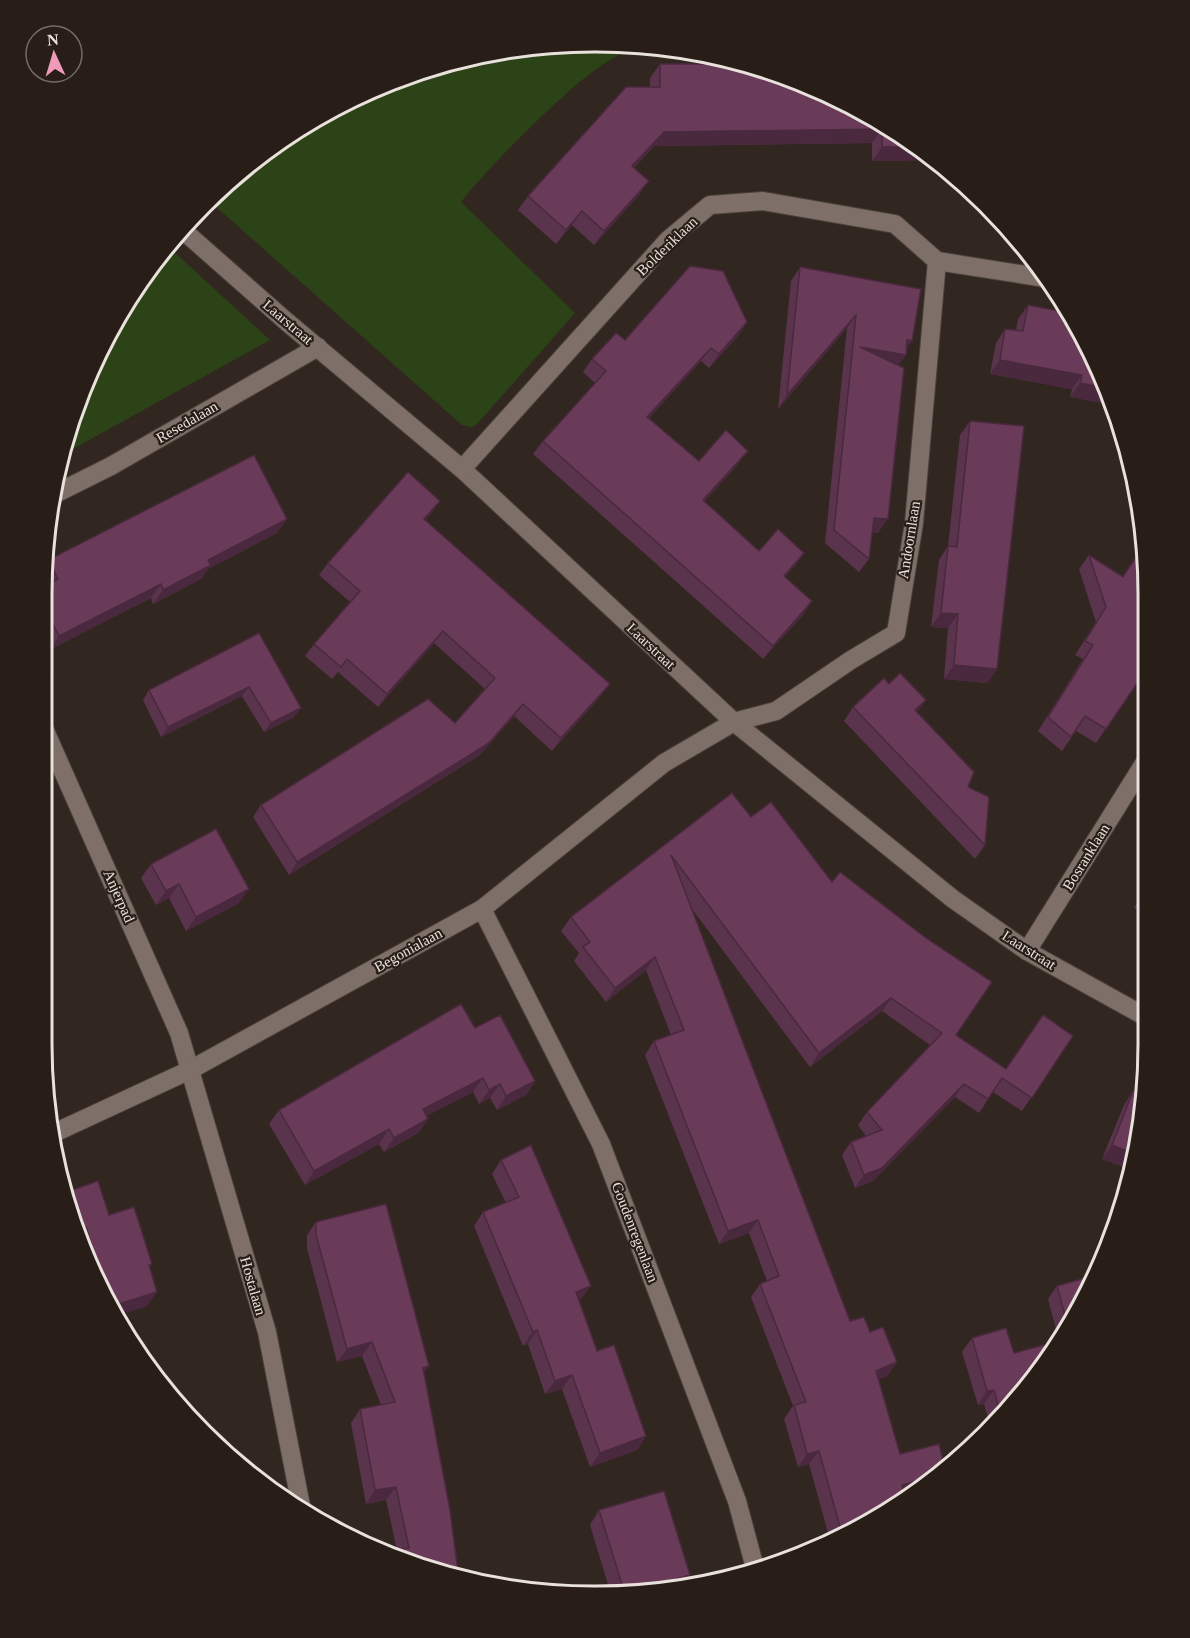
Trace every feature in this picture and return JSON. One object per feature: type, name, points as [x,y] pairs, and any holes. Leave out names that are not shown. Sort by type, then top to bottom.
[{"type":"street","name":"Bolderiklaan","points":[[462,469],[668,240],[710,205],[763,201],[895,224],[937,261]]},
{"type":"street","name":"Laarstraat","points":[[189,235],[462,469],[734,723],[953,899],[1027,951],[1138,1013]]},
{"type":"street","points":[[937,261],[1034,277]]},
{"type":"street","name":"Andoornlaan","points":[[734,723],[776,711],[851,660],[896,633],[914,523],[937,261]]},
{"type":"street","name":"Resedalaan","points":[[63,490],[111,466],[318,347]]},
{"type":"street","name":"Begonialaan","points":[[60,1130],[190,1070],[482,909],[664,764],[734,723]]},
{"type":"street","name":"Anjerpad","points":[[52,747],[179,1033],[190,1070]]},
{"type":"street","name":"Bosranklaan","points":[[1027,951],[1138,773]]},
{"type":"street","name":"Goudenregenlaan","points":[[482,909],[601,1144],[737,1501],[753,1562]]},
{"type":"street","name":"Hostalaan","points":[[190,1070],[267,1332],[299,1497]]},
{"type":"green space","points":[[595,52],[621,53],[599,67],[565,95],[500,157],[461,202],[575,313],[477,424],[471,427],[462,425],[216,207],[265,165],[324,125],[355,108],[421,81],[489,63],[524,57]]},
{"type":"green space","points":[[175,253],[270,340],[73,449],[81,421],[108,355],[144,294]]},
{"type":"building","points":[[660,64],[705,64],[769,81],[835,108],[873,129],[664,132],[632,166],[649,181],[604,231],[582,211],[566,230],[528,196],[626,87],[660,87]]},
{"type":"building","points":[[882,135],[900,147],[882,147]]},
{"type":"building","points":[[690,266],[723,271],[747,322],[719,354],[711,348],[647,417],[699,461],[726,430],[748,451],[703,500],[759,551],[778,529],[804,553],[784,576],[812,601],[773,646],[543,441],[606,371],[592,359],[616,333],[625,340]]},
{"type":"building","points":[[800,267],[921,289],[912,341],[907,340],[906,355],[860,347],[904,368],[888,519],[874,518],[869,559],[834,530],[856,315],[787,395]]},
{"type":"building","points":[[1028,305],[1056,311],[1082,355],[1096,386],[1080,383],[1082,375],[1000,360],[1005,329],[1023,331]]},
{"type":"building","points":[[970,421],[1024,426],[997,669],[954,665],[958,614],[941,613],[948,546],[957,547]]},
{"type":"building","points":[[254,455],[287,519],[208,560],[211,565],[163,590],[161,584],[59,636],[52,622],[53,582],[58,579],[53,570],[54,557]]},
{"type":"building","points":[[408,472],[440,501],[424,519],[610,684],[561,738],[523,704],[489,743],[297,862],[261,805],[428,699],[455,723],[495,678],[443,631],[387,694],[347,659],[341,667],[314,644],[360,591],[328,563]]},
{"type":"building","points":[[1089,555],[1123,577],[1136,557],[1138,682],[1106,729],[1085,716],[1071,737],[1048,717],[1093,645],[1085,641],[1106,607]]},
{"type":"building","points":[[259,633],[301,708],[271,723],[249,687],[168,727],[149,690]]},
{"type":"building","points":[[900,673],[926,700],[915,710],[974,772],[968,787],[989,797],[985,845],[853,707],[884,678],[889,684]]},
{"type":"building","points":[[732,793],[751,817],[771,802],[832,882],[840,872],[926,938],[992,982],[956,1035],[1006,1069],[1043,1015],[1073,1036],[1032,1098],[1002,1078],[988,1099],[964,1084],[882,1168],[864,1175],[851,1142],[882,1130],[867,1112],[942,1033],[891,998],[819,1053],[671,855],[850,1321],[864,1317],[870,1332],[883,1327],[897,1362],[876,1371],[900,1454],[939,1444],[943,1459],[912,1482],[902,1485],[903,1489],[896,1494],[840,1527],[819,1451],[807,1454],[794,1405],[806,1402],[760,1284],[779,1276],[758,1220],[728,1231],[654,1041],[684,1030],[655,957],[615,988],[583,947],[590,942],[571,917]]},
{"type":"building","points":[[216,829],[249,889],[196,917],[179,884],[166,891],[151,864]]},
{"type":"building","points":[[461,1004],[475,1028],[500,1015],[535,1081],[506,1096],[500,1084],[489,1090],[483,1078],[423,1109],[428,1119],[394,1138],[389,1129],[314,1171],[279,1110]]},
{"type":"building","points":[[1133,1091],[1135,1092],[1127,1151],[1112,1145]]},
{"type":"building","points":[[531,1145],[591,1286],[576,1292],[597,1351],[614,1345],[646,1436],[600,1453],[572,1375],[555,1381],[537,1330],[533,1332],[483,1212],[519,1197],[501,1160]]},
{"type":"building","points":[[98,1181],[109,1215],[134,1207],[152,1264],[149,1265],[157,1292],[119,1304],[94,1251],[73,1190]]},
{"type":"building","points":[[386,1204],[429,1366],[423,1368],[450,1510],[457,1568],[401,1549],[409,1548],[396,1487],[375,1490],[360,1409],[395,1402],[372,1342],[347,1349],[316,1235],[316,1222]]},
{"type":"building","points":[[1084,1278],[1065,1314],[1057,1286]]},
{"type":"building","points":[[1006,1328],[1014,1353],[1044,1345],[998,1406],[994,1390],[987,1391],[972,1338]]},
{"type":"building","points":[[664,1491],[690,1575],[666,1581],[622,1584],[599,1510]]}]
